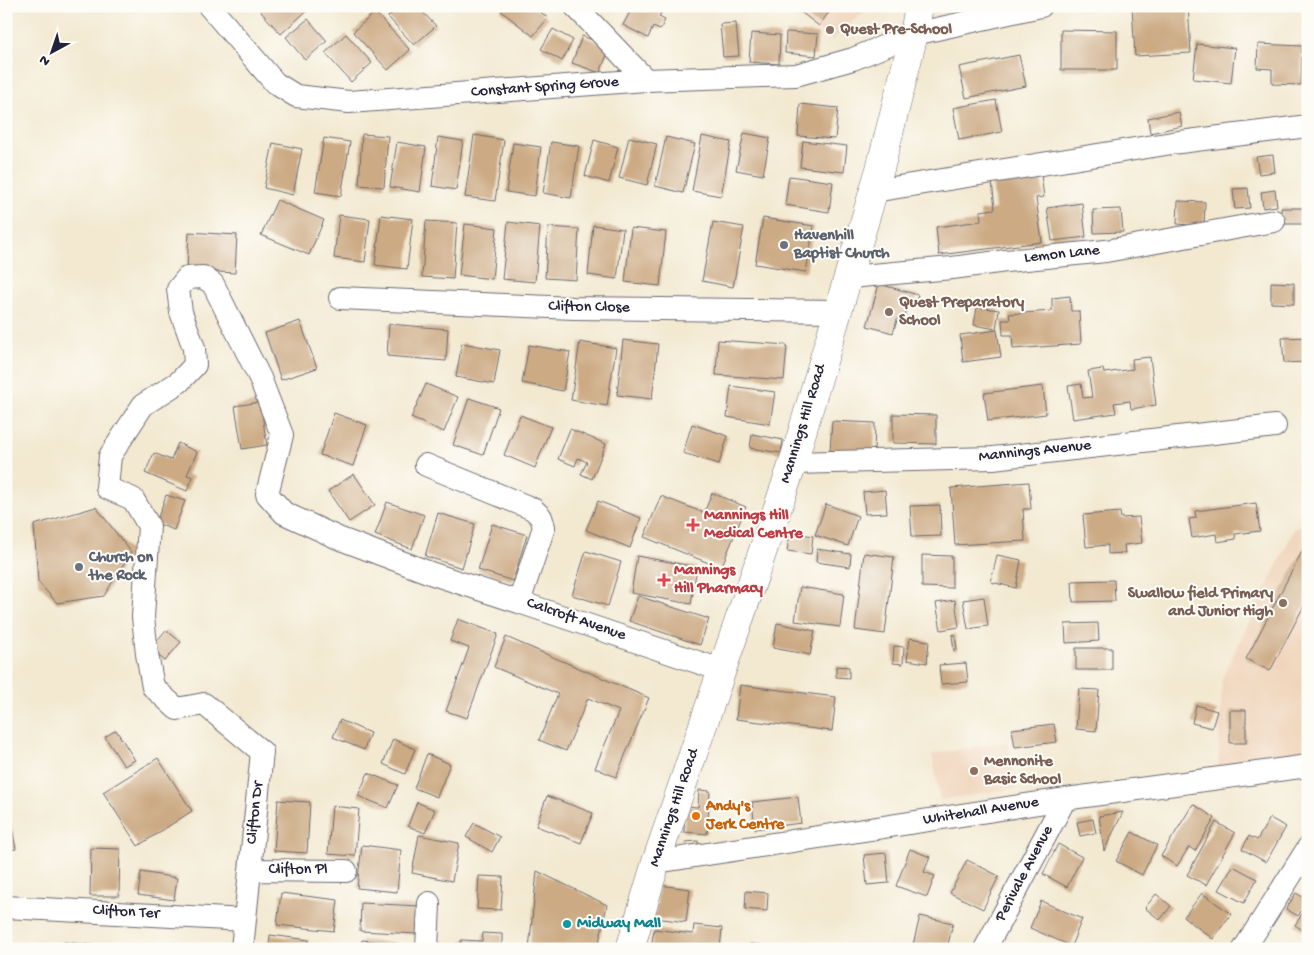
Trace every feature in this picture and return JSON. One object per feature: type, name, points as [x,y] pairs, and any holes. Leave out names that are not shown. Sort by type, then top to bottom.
[{"type":"main road","name":"Mannings Hill Road","points":[[630,949],[656,862],[793,464],[874,191],[914,34],[919,6]]},
{"type":"street","name":"Constant Spring Grove","points":[[209,6],[275,83],[296,96],[349,102],[646,80],[796,75],[853,59],[914,34],[1041,6]]},
{"type":"street","points":[[575,6],[646,80]]},
{"type":"street","points":[[874,191],[1172,143],[1308,126]]},
{"type":"street","name":"Lemon Lane","points":[[849,277],[1106,251],[1274,221]]},
{"type":"street","name":"Clifton Dr","points":[[242,949],[262,752],[204,704],[177,709],[154,687],[147,654],[143,617],[149,526],[133,499],[107,488],[110,456],[143,405],[179,382],[195,365],[194,348],[181,312],[178,289],[187,278],[203,277],[213,284],[269,399],[282,435],[267,494],[284,513],[346,541],[433,574],[519,602]]},
{"type":"street","name":"Clifton Close","points":[[340,298],[574,308],[838,311]]},
{"type":"street","name":"Mannings Avenue","points":[[793,464],[993,458],[1275,426]]},
{"type":"street","name":"Calcroft Avenue","points":[[426,465],[533,509],[541,517],[544,527],[519,602],[721,670]]},
{"type":"street","name":"Whitehall Avenue","points":[[656,862],[1065,799],[1308,766]]},
{"type":"street","name":"Perivale Avenue","points":[[985,949],[1065,799]]},
{"type":"street","points":[[1244,949],[1308,848]]},
{"type":"street","name":"Clifton Pl","points":[[250,870],[346,871]]},
{"type":"street","points":[[427,949],[429,904]]},
{"type":"street","name":"Clifton Ter","points":[[6,907],[245,920]]},
{"type":"shaded area","name":"Quest Pre-School","points":[[781,6],[871,6],[832,40]]},
{"type":"shaded area","name":"Swallow field Primary and Junior High","points":[[1308,526],[1308,761],[1218,774],[1222,678],[1295,528]]},
{"type":"shaded area","name":"Mennonite Basic School","points":[[1008,742],[1016,788],[940,800],[932,754]]},
{"type":"building","points":[[267,6],[312,6],[281,34],[261,12]]},
{"type":"building","points":[[400,6],[417,6],[436,26],[414,45],[388,17]]},
{"type":"building","points":[[505,6],[533,6],[548,18],[533,36],[501,11]]},
{"type":"building","points":[[633,6],[664,7],[659,17],[665,20],[660,30],[653,27],[648,38],[623,25]]},
{"type":"building","points":[[793,6],[828,6],[831,9],[819,26]]},
{"type":"building","points":[[1132,6],[1188,6],[1191,53],[1135,56]]},
{"type":"building","points":[[375,12],[410,50],[388,70],[353,32]]},
{"type":"building","points":[[308,19],[327,41],[305,60],[286,37]]},
{"type":"building","points":[[736,23],[739,56],[723,57],[720,24]]},
{"type":"building","points":[[553,29],[573,40],[562,61],[541,49]]},
{"type":"building","points":[[1061,30],[1117,31],[1117,70],[1061,70]]},
{"type":"building","points":[[786,32],[818,34],[816,56],[785,53]]},
{"type":"building","points":[[751,33],[780,35],[779,64],[749,62]]},
{"type":"building","points":[[346,34],[372,63],[351,82],[325,53]]},
{"type":"building","points":[[582,36],[610,47],[600,73],[572,63]]},
{"type":"building","points":[[1197,44],[1235,48],[1231,83],[1193,79]]},
{"type":"building","points":[[1258,44],[1302,46],[1301,85],[1272,84],[1272,69],[1257,68]]},
{"type":"building","points":[[1019,55],[1026,86],[966,98],[959,67]]},
{"type":"building","points":[[996,100],[1002,132],[959,140],[953,108]]},
{"type":"building","points":[[800,104],[838,108],[835,139],[798,136]]},
{"type":"building","points":[[1179,112],[1182,126],[1150,133],[1148,118]]},
{"type":"building","points":[[744,133],[770,138],[763,175],[736,170]]},
{"type":"building","points":[[362,134],[388,136],[384,187],[359,185]]},
{"type":"building","points":[[474,135],[504,140],[495,201],[465,197]]},
{"type":"building","points":[[702,136],[731,142],[721,196],[692,191]]},
{"type":"building","points":[[438,137],[463,141],[456,190],[432,186]]},
{"type":"building","points":[[629,137],[657,144],[647,185],[619,178]]},
{"type":"building","points":[[666,137],[695,144],[683,193],[655,186]]},
{"type":"building","points":[[324,138],[350,142],[341,196],[315,192]]},
{"type":"building","points":[[594,140],[618,147],[609,183],[585,176]]},
{"type":"building","points":[[803,141],[847,146],[844,172],[800,167]]},
{"type":"building","points":[[397,142],[426,147],[420,192],[390,187]]},
{"type":"building","points":[[551,142],[579,146],[571,198],[543,193]]},
{"type":"building","points":[[273,143],[302,149],[293,195],[264,188]]},
{"type":"building","points":[[513,143],[541,147],[535,196],[506,192]]},
{"type":"building","points":[[1273,155],[1275,172],[1259,174],[1256,157]]},
{"type":"building","points":[[1041,175],[1044,197],[1036,198],[1042,242],[939,255],[936,227],[981,221],[980,211],[995,209],[992,181]]},
{"type":"building","points":[[789,176],[833,182],[829,212],[785,205]]},
{"type":"building","points":[[1248,188],[1250,208],[1235,209],[1233,189]]},
{"type":"building","points":[[1275,190],[1277,206],[1263,208],[1261,192]]},
{"type":"building","points":[[277,200],[324,220],[309,255],[261,235]]},
{"type":"building","points":[[1178,201],[1205,202],[1204,226],[1177,224]]},
{"type":"building","points":[[1082,203],[1086,237],[1052,241],[1047,208]]},
{"type":"building","points":[[1281,208],[1308,208],[1308,224],[1282,224]]},
{"type":"building","points":[[1121,209],[1123,232],[1094,233],[1093,210]]},
{"type":"building","points":[[339,215],[370,219],[365,262],[334,258]]},
{"type":"building","points":[[381,215],[413,219],[407,269],[375,265]]},
{"type":"building","name":"Havenhill Baptist Church","points":[[763,218],[814,226],[806,272],[755,264]]},
{"type":"building","points":[[426,221],[457,223],[453,279],[422,277]]},
{"type":"building","points":[[508,222],[540,226],[535,282],[502,279]]},
{"type":"building","points":[[713,222],[744,227],[733,287],[702,281]]},
{"type":"building","points":[[465,224],[497,228],[492,279],[459,275]]},
{"type":"building","points":[[593,225],[623,229],[617,279],[588,275]]},
{"type":"building","points":[[548,227],[579,229],[576,280],[545,278]]},
{"type":"building","points":[[631,228],[666,232],[660,286],[625,282]]},
{"type":"building","points":[[189,232],[237,235],[235,273],[187,270]]},
{"type":"building","points":[[1271,282],[1294,283],[1294,304],[1271,303]]},
{"type":"building","name":"Quest Preparatory School","points":[[879,284],[918,295],[914,307],[908,305],[904,319],[898,317],[893,333],[867,326]]},
{"type":"building","points":[[1070,296],[1071,311],[1079,311],[1081,344],[1013,349],[1012,335],[1003,335],[1002,320],[1010,320],[1009,314],[1052,311],[1052,298]]},
{"type":"building","points":[[977,307],[999,310],[996,329],[974,325]]},
{"type":"building","points":[[300,321],[317,368],[281,380],[265,333]]},
{"type":"building","points":[[389,324],[448,329],[446,361],[387,356]]},
{"type":"building","points":[[997,330],[1001,357],[963,362],[960,335]]},
{"type":"building","points":[[1308,337],[1308,362],[1284,363],[1282,338]]},
{"type":"building","points":[[623,340],[658,344],[652,399],[617,395]]},
{"type":"building","points":[[718,340],[787,345],[784,380],[716,375]]},
{"type":"building","points":[[580,342],[616,348],[607,406],[571,400]]},
{"type":"building","points":[[462,343],[500,350],[494,384],[456,377]]},
{"type":"building","points":[[529,345],[570,352],[563,391],[522,383]]},
{"type":"building","points":[[1150,357],[1156,405],[1131,409],[1130,401],[1114,403],[1116,413],[1073,419],[1068,386],[1081,384],[1083,398],[1092,397],[1088,371],[1103,369],[1104,373],[1133,369],[1132,359]]},
{"type":"building","points":[[426,384],[458,397],[444,432],[411,418]]},
{"type":"building","points":[[731,386],[775,392],[770,424],[727,417]]},
{"type":"building","points":[[1043,386],[1046,414],[988,421],[984,393]]},
{"type":"building","points":[[469,398],[499,408],[483,455],[453,445]]},
{"type":"building","points":[[260,402],[267,445],[242,449],[235,406]]},
{"type":"building","points":[[334,413],[367,425],[353,466],[320,455]]},
{"type":"building","points":[[893,414],[936,415],[936,444],[893,443]]},
{"type":"building","points":[[520,415],[551,427],[535,468],[504,455]]},
{"type":"building","points":[[832,421],[875,423],[874,453],[830,451]]},
{"type":"building","points":[[692,424],[728,436],[719,464],[683,453]]},
{"type":"building","points":[[570,429],[606,444],[592,479],[581,474],[587,462],[578,458],[575,466],[558,459]]},
{"type":"building","points":[[752,434],[783,440],[781,453],[750,448]]},
{"type":"building","points":[[178,443],[197,452],[187,475],[193,477],[187,491],[145,473],[154,453],[171,460]]},
{"type":"building","points":[[354,474],[375,505],[349,522],[328,491]]},
{"type":"building","points":[[1029,482],[1031,509],[1023,509],[1025,541],[955,545],[951,488]]},
{"type":"building","points":[[885,490],[887,513],[865,514],[863,492]]},
{"type":"building","name":"Mannings Hill Medical Centre","points":[[712,493],[746,507],[721,568],[644,537],[661,496],[704,513]]},
{"type":"building","points":[[166,495],[185,501],[174,530],[156,523]]},
{"type":"building","points":[[598,501],[641,518],[630,548],[586,530]]},
{"type":"building","points":[[387,502],[424,515],[412,549],[375,535]]},
{"type":"building","points":[[1256,503],[1260,531],[1235,534],[1236,539],[1217,542],[1216,534],[1192,538],[1189,519],[1196,518],[1195,511]]},
{"type":"building","points":[[826,504],[858,516],[848,546],[815,535]]},
{"type":"building","points":[[940,505],[941,536],[912,537],[910,506]]},
{"type":"building","name":"Church on the Rock","points":[[96,507],[131,552],[104,596],[57,603],[38,582],[34,525]]},
{"type":"building","points":[[1120,512],[1121,518],[1139,517],[1142,543],[1124,545],[1125,553],[1108,554],[1108,545],[1086,547],[1083,515]]},
{"type":"building","points":[[438,513],[475,524],[462,568],[425,556]]},
{"type":"building","points":[[492,524],[527,535],[513,581],[478,570]]},
{"type":"building","points":[[790,532],[813,536],[811,554],[787,551]]},
{"type":"building","points":[[1308,540],[1308,598],[1270,671],[1246,659]]},
{"type":"building","points":[[817,549],[851,554],[850,567],[816,562]]},
{"type":"building","points":[[586,551],[621,562],[608,606],[572,595]]},
{"type":"building","points":[[864,553],[894,557],[885,634],[855,630]]},
{"type":"building","points":[[922,555],[952,556],[952,588],[922,587]]},
{"type":"building","points":[[997,555],[1021,560],[1016,588],[991,582]]},
{"type":"building","name":"Mannings Hill Pharmacy","points":[[637,556],[697,567],[691,604],[631,593]]},
{"type":"building","points":[[1114,580],[1115,601],[1073,602],[1072,581]]},
{"type":"building","points":[[800,587],[844,594],[840,627],[795,621]]},
{"type":"building","points":[[638,596],[709,619],[700,645],[629,621]]},
{"type":"building","points":[[984,597],[988,626],[968,629],[963,600]]},
{"type":"building","points":[[955,600],[959,627],[941,630],[936,603]]},
{"type":"building","points":[[458,619],[498,634],[467,718],[446,711],[469,648],[450,641]]},
{"type":"building","points":[[777,623],[815,631],[810,655],[773,648]]},
{"type":"building","points":[[1098,623],[1099,641],[1066,643],[1065,624]]},
{"type":"building","points":[[166,630],[181,642],[165,661],[150,649]]},
{"type":"building","points":[[955,634],[957,650],[954,651],[952,635]]},
{"type":"building","points":[[506,637],[649,698],[616,777],[595,768],[619,711],[588,698],[566,751],[539,740],[558,694],[494,667]]},
{"type":"building","points":[[910,638],[929,641],[927,663],[907,660]]},
{"type":"building","points":[[894,646],[904,647],[903,664],[893,663]]},
{"type":"building","points":[[1076,648],[1112,648],[1112,670],[1076,670]]},
{"type":"building","points":[[966,663],[968,682],[941,684],[939,665]]},
{"type":"building","points":[[836,666],[849,667],[849,678],[836,677]]},
{"type":"building","points":[[740,685],[836,697],[832,731],[736,719]]},
{"type":"building","points":[[1079,689],[1099,690],[1096,731],[1076,729]]},
{"type":"building","points":[[1196,705],[1217,711],[1212,728],[1192,723]]},
{"type":"building","points":[[1230,710],[1246,710],[1246,743],[1230,743]]},
{"type":"building","points":[[340,720],[370,733],[364,750],[333,737]]},
{"type":"building","points":[[1054,724],[1057,742],[1015,747],[1012,729]]},
{"type":"building","points":[[116,730],[135,760],[124,766],[105,737]]},
{"type":"building","points":[[393,739],[415,749],[405,774],[383,764]]},
{"type":"building","points":[[427,754],[450,764],[437,797],[414,788]]},
{"type":"building","points":[[158,758],[192,811],[138,846],[103,792]]},
{"type":"building","points":[[368,773],[398,785],[388,808],[358,796]]},
{"type":"building","points":[[699,790],[710,791],[707,834],[684,832],[685,806],[698,807]]},
{"type":"building","points":[[547,796],[593,813],[581,843],[536,826]]},
{"type":"building","points":[[798,797],[801,823],[755,829],[752,802]]},
{"type":"building","points":[[278,800],[310,802],[307,853],[274,851]]},
{"type":"building","points":[[417,802],[435,810],[425,833],[408,826]]},
{"type":"building","points":[[1193,804],[1215,818],[1195,851],[1189,847],[1177,866],[1161,856]]},
{"type":"building","points":[[332,806],[359,809],[355,856],[328,854]]},
{"type":"building","points":[[9,812],[16,849],[6,851],[6,813]]},
{"type":"building","points":[[1123,812],[1104,851],[1099,816]]},
{"type":"building","points":[[1270,818],[1286,827],[1266,862],[1242,849],[1249,836],[1257,840]]},
{"type":"building","points":[[1093,819],[1096,833],[1080,836],[1077,822]]},
{"type":"building","points":[[1216,822],[1235,833],[1206,885],[1187,875]]},
{"type":"building","points":[[474,823],[500,837],[492,852],[466,837]]},
{"type":"building","points":[[1132,832],[1157,845],[1142,875],[1116,861]]},
{"type":"building","points":[[419,835],[459,843],[452,881],[412,873]]},
{"type":"building","points":[[698,841],[699,851],[686,851],[685,842]]},
{"type":"building","points":[[1058,844],[1082,857],[1067,887],[1043,874]]},
{"type":"building","points":[[362,845],[401,850],[397,892],[357,888]]},
{"type":"building","points":[[91,848],[120,849],[119,896],[90,896]]},
{"type":"building","points":[[910,849],[930,857],[924,872],[935,876],[927,897],[896,886]]},
{"type":"building","points":[[886,853],[889,883],[867,885],[864,855]]},
{"type":"building","points":[[967,860],[999,876],[983,909],[950,893]]},
{"type":"building","points":[[1233,866],[1257,879],[1244,903],[1219,890]]},
{"type":"building","name":"Midway Mall","points":[[537,871],[607,905],[598,947],[580,943],[579,949],[529,949]]},
{"type":"building","points":[[141,872],[177,878],[174,900],[138,895]]},
{"type":"building","points":[[479,876],[503,877],[501,910],[477,909]]},
{"type":"building","points":[[659,885],[690,889],[686,922],[655,918]]},
{"type":"building","points":[[746,891],[768,893],[767,911],[745,909]]},
{"type":"building","points":[[281,893],[338,900],[334,931],[277,925]]},
{"type":"building","points":[[1202,893],[1231,914],[1213,939],[1184,917]]},
{"type":"building","points":[[1296,893],[1308,900],[1298,916],[1286,909]]},
{"type":"building","points":[[1156,894],[1171,906],[1160,920],[1145,908]]},
{"type":"building","points":[[1041,901],[1082,919],[1071,946],[1030,928]]},
{"type":"building","points":[[361,903],[419,906],[418,934],[360,931]]},
{"type":"building","points":[[1304,911],[1308,913],[1308,934],[1295,925]]},
{"type":"building","points":[[920,916],[953,923],[947,949],[912,949]]},
{"type":"building","points":[[694,925],[722,928],[720,949],[651,949],[654,929],[693,934]]},
{"type":"building","points":[[483,933],[502,934],[502,949],[461,949],[461,940],[482,941]]},
{"type":"building","points":[[270,935],[309,940],[308,949],[269,949]]},
{"type":"building","points":[[362,940],[415,946],[415,949],[361,949]]},
{"type":"building","points":[[64,942],[93,945],[93,949],[63,949]]},
{"type":"building","points":[[750,944],[762,945],[762,949],[750,949]]},
{"type":"place","name":"Quest Pre-School","points":[[830,30]]},
{"type":"place","name":"Havenhill Baptist Church","points":[[784,245]]},
{"type":"place","name":"Quest Preparatory School","points":[[889,312]]},
{"type":"place","name":"Mannings Hill Medical Centre","points":[[693,525]]},
{"type":"place","name":"Church on the Rock","points":[[79,567]]},
{"type":"place","name":"Mannings Hill Pharmacy","points":[[664,580]]},
{"type":"place","name":"Swallow field Primary and Junior High","points":[[1283,603]]},
{"type":"place","name":"Mennonite Basic School","points":[[974,771]]},
{"type":"place","name":"Andy's Jerk Centre","points":[[696,816]]},
{"type":"place","name":"Midway Mall","points":[[567,924]]}]
